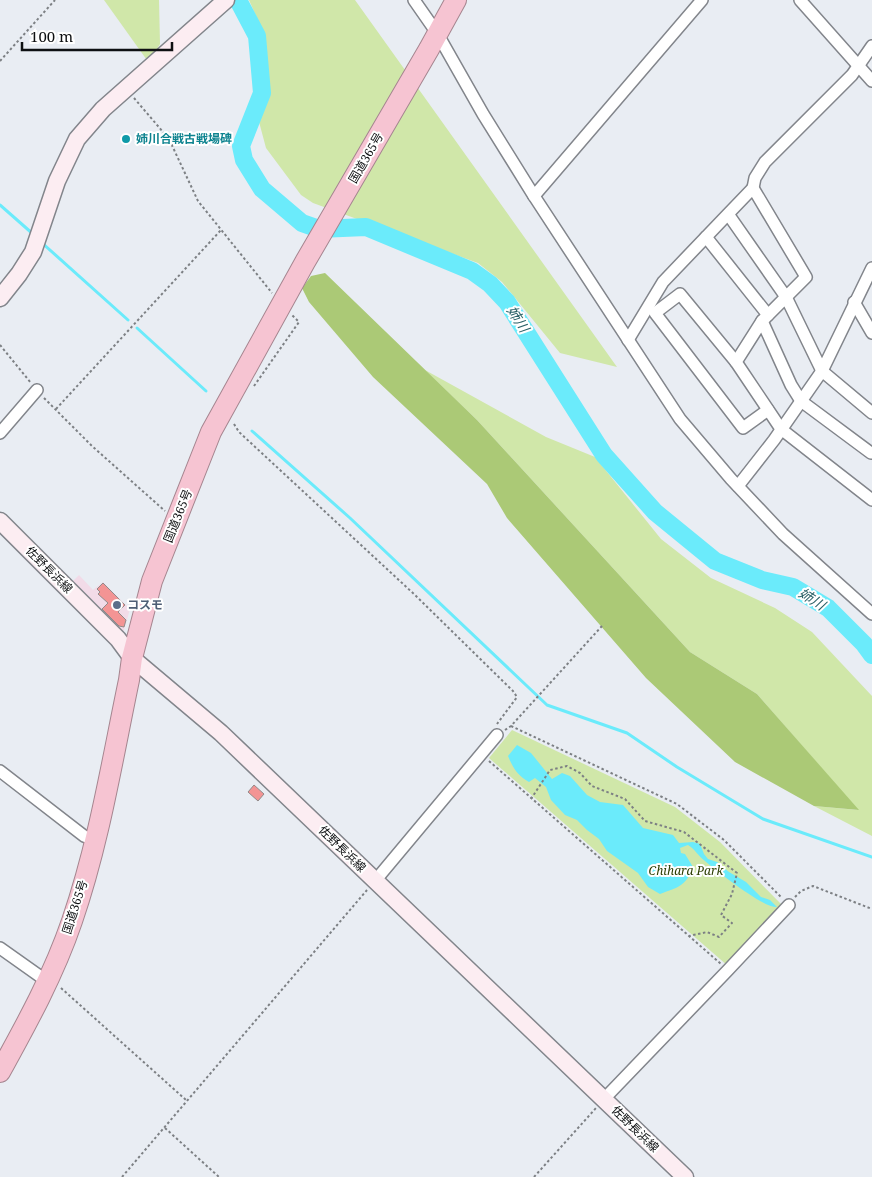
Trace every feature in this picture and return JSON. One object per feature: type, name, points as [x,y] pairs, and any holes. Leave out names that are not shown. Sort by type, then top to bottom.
[{"type":"highway","name":"国道365号","points":[[0,1072],[49,980],[72,921],[96,841],[132,658],[152,581],[211,432],[305,262],[456,0]]},
{"type":"main road","points":[[0,298],[33,252],[57,181],[77,139],[103,109],[226,0]]},
{"type":"main road","name":"佐野長浜線","points":[[0,521],[118,639],[132,658],[220,733],[685,1177]]},
{"type":"street","points":[[414,0],[433,41],[483,114],[534,196],[680,418],[738,486],[783,534],[872,614]]},
{"type":"street","points":[[534,196],[702,0]]},
{"type":"street","points":[[800,0],[872,81]]},
{"type":"street","points":[[628,340],[662,282],[753,188],[755,178],[765,162],[852,75],[872,46]]},
{"type":"street","points":[[736,362],[765,318],[806,277],[753,188]]},
{"type":"street","points":[[728,214],[786,297],[822,371],[872,412]]},
{"type":"street","points":[[706,237],[765,318],[790,386],[801,401],[872,453]]},
{"type":"street","points":[[738,486],[782,429],[822,371],[872,268]]},
{"type":"street","points":[[768,410],[743,428],[655,313],[680,294],[736,362],[782,429],[872,500]]},
{"type":"street","points":[[854,302],[872,333]]},
{"type":"street","points":[[0,433],[37,390]]},
{"type":"street","points":[[375,880],[497,735]]},
{"type":"street","points":[[0,771],[84,836],[96,841]]},
{"type":"street","points":[[604,1099],[788,905]]},
{"type":"street","points":[[0,948],[49,980]]},
{"type":"path","points":[[0,61],[55,0]]},
{"type":"path","points":[[56,409],[221,230]]},
{"type":"path","points":[[0,345],[37,390],[92,446],[160,508],[177,519]]},
{"type":"path","points":[[415,595],[513,690],[517,698],[491,732],[497,735],[511,726],[602,626]]},
{"type":"path","points":[[511,726],[677,804],[724,840],[788,905],[801,890],[813,886],[872,909]]},
{"type":"path","points":[[482,754],[728,970]]},
{"type":"path","points":[[531,799],[550,770],[567,766],[580,773],[592,786],[625,799],[645,821],[684,832],[737,873],[732,894],[721,915],[732,923],[719,937],[707,932],[690,936]]},
{"type":"path","points":[[122,1177],[375,880]]},
{"type":"path","points":[[49,980],[187,1100]]},
{"type":"path","points":[[534,1177],[604,1099]]},
{"type":"path","points":[[165,1128],[219,1177]]},
{"type":"shaded area","points":[[79,575],[93,590],[103,582],[130,609],[122,637],[70,584]]},
{"type":"green space","points":[[104,0],[159,0],[160,44],[149,63]]},
{"type":"green space","points":[[249,0],[355,0],[617,367],[560,353],[502,282],[478,263],[313,203],[301,195],[266,148],[258,118],[269,87],[260,25]]},
{"type":"green space","points":[[325,273],[477,420],[690,652],[757,694],[859,810],[814,806],[735,762],[646,678],[507,518],[487,484],[373,377],[309,302],[302,288],[311,276]]},
{"type":"green space","points":[[425,370],[546,437],[595,457],[661,539],[711,578],[775,608],[812,632],[872,696],[872,836],[814,806],[858,810],[757,694],[690,652],[477,420]]},
{"type":"green space","name":"Chihara Park","points":[[512,730],[675,807],[720,842],[782,905],[728,966],[489,758]]},
{"type":"water","points":[[517,745],[531,753],[552,779],[562,773],[570,776],[587,795],[600,802],[623,805],[643,828],[673,835],[679,843],[693,842],[700,844],[708,859],[717,862],[746,882],[761,897],[770,900],[777,907],[762,902],[740,888],[719,873],[688,845],[680,848],[681,853],[685,854],[693,867],[688,878],[681,885],[660,894],[648,887],[638,873],[607,851],[599,839],[577,820],[565,815],[551,800],[546,787],[535,778],[529,782],[519,774],[508,756]]},
{"type":"building","name":"コスモ","points":[[103,583],[125,605],[118,612],[126,620],[124,627],[119,626],[102,609],[108,603],[98,594],[100,592],[97,589]]},
{"type":"building","points":[[254,785],[264,794],[258,801],[248,792]]},
{"type":"waterway","name":"姉川","points":[[238,0],[257,36],[262,93],[241,146],[244,160],[262,189],[302,223],[319,229],[366,227],[472,271],[490,284],[507,302],[604,455],[655,512],[715,561],[762,580],[793,587],[828,608],[864,644],[872,655]]},
{"type":"waterway","points":[[0,205],[33,234]]},
{"type":"waterway","points":[[41,242],[128,320]]},
{"type":"waterway","points":[[137,328],[206,391]]},
{"type":"waterway","points":[[252,431],[350,518],[547,705],[627,733],[677,767],[763,819],[872,857]]},
{"type":"place","name":"姉川合戦古戦場碑","points":[[126,139]]},
{"type":"place","name":"コスモ","points":[[117,605]]}]
